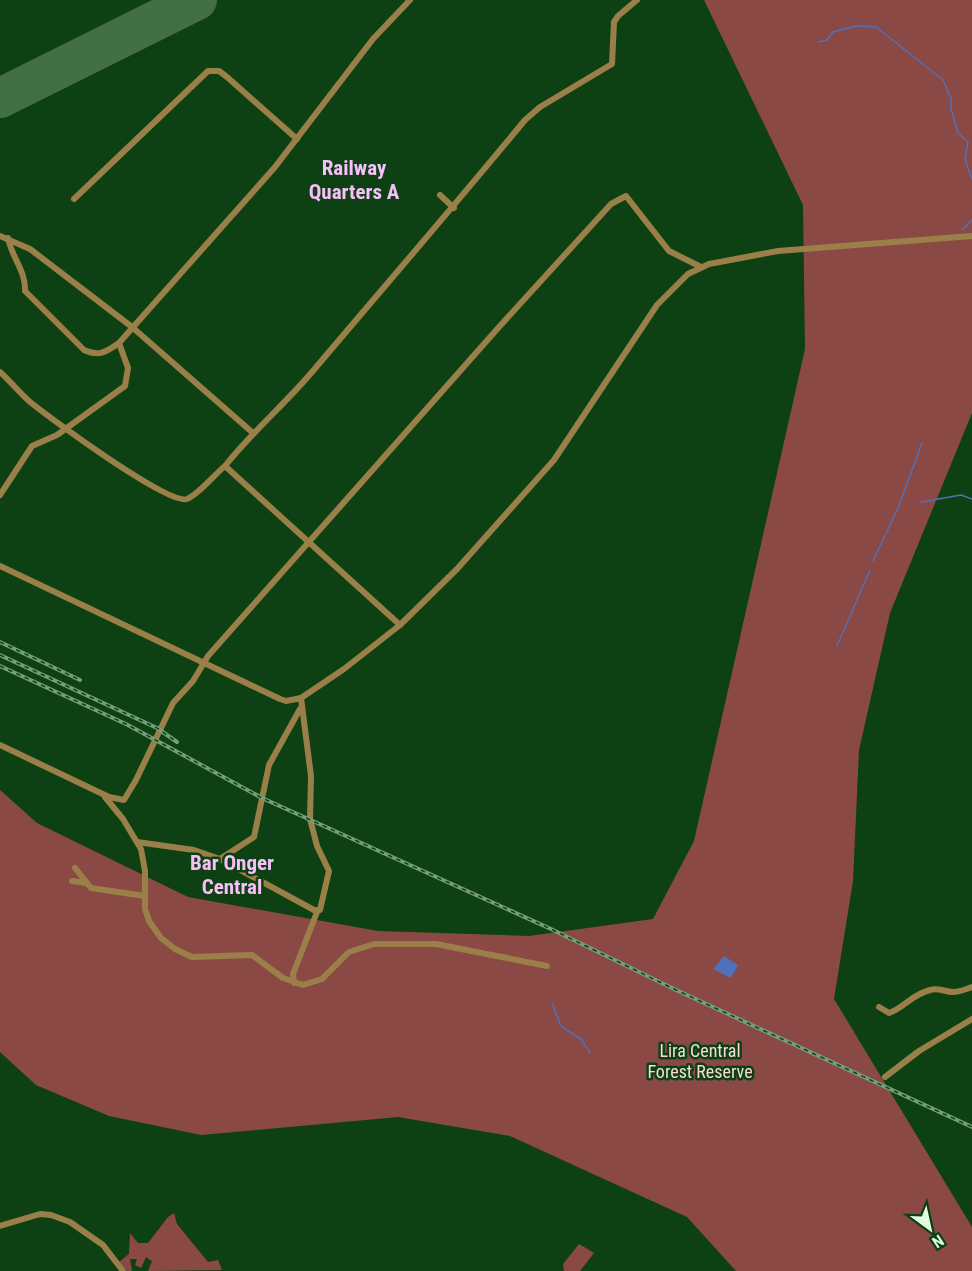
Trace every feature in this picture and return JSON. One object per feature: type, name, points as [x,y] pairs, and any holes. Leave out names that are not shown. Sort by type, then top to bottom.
[{"type":"street","points":[[8,238],[26,280],[25,291],[84,350],[92,354],[103,354],[119,343],[297,140],[373,39],[410,0]]},
{"type":"street","points":[[0,372],[30,401],[65,428],[139,478],[178,499],[189,498],[225,466],[253,433],[311,374],[454,208],[495,154],[531,114],[612,64],[614,22],[637,0]]},
{"type":"street","points":[[74,199],[208,71],[219,71],[227,77],[297,140]]},
{"type":"street","points":[[440,195],[454,208]]},
{"type":"street","points":[[0,745],[102,794],[117,800],[124,800],[128,797],[173,702],[193,681],[204,663],[241,617],[505,320],[616,200],[626,196],[669,251],[701,267]]},
{"type":"street","points":[[0,236],[30,249],[132,327],[253,433]]},
{"type":"street","points":[[0,566],[280,699],[286,701],[301,698],[338,673],[400,625],[457,569],[538,479],[576,428],[657,304],[681,279],[701,267],[738,256],[972,236]]},
{"type":"street","points":[[0,495],[32,446],[57,435],[125,386],[128,369],[119,343]]},
{"type":"street","points":[[225,466],[243,485],[310,542],[400,625]]},
{"type":"street","points":[[294,983],[293,974],[317,912],[324,901],[328,871],[317,846],[310,819],[311,776],[301,698]]},
{"type":"street","points":[[220,859],[248,844],[254,837],[269,765],[301,708]]},
{"type":"street","points":[[102,794],[112,804],[137,842],[145,871],[145,896],[149,921],[161,938],[175,949],[192,957],[252,955],[283,978],[294,983],[314,984],[349,952],[374,944],[436,944],[547,966]]},
{"type":"street","points":[[137,842],[194,850],[220,859],[317,912]]},
{"type":"street","points":[[75,868],[86,883],[96,890],[145,896]]},
{"type":"street","points":[[72,881],[86,883]]},
{"type":"street","points":[[283,978],[293,974]]},
{"type":"street","points":[[879,1007],[890,1013],[902,1007],[909,998],[934,988],[954,992],[972,987]]},
{"type":"street","points":[[885,1077],[919,1051],[972,1019]]},
{"type":"street","points":[[0,1226],[40,1214],[51,1215],[70,1222],[103,1245],[123,1271]]},
{"type":"green space","name":"Lira Central Forest Reserve","points":[[704,0],[972,0],[972,413],[890,613],[859,750],[853,881],[834,999],[972,1227],[972,1271],[736,1271],[687,1217],[510,1136],[398,1117],[201,1135],[109,1116],[36,1085],[0,1052],[0,790],[37,823],[188,897],[378,931],[529,936],[653,919],[694,841],[805,349],[803,205]]},
{"type":"green space","points":[[174,1213],[177,1224],[208,1262],[218,1260],[222,1270],[148,1271],[152,1261],[146,1257],[141,1268],[135,1265],[137,1259],[130,1259],[132,1271],[127,1271],[119,1262],[129,1254],[130,1233],[138,1243],[148,1243],[168,1217]]},
{"type":"green space","points":[[579,1244],[594,1253],[580,1271],[564,1271],[563,1264]]},
{"type":"water","points":[[724,956],[738,965],[731,978],[713,969]]},
{"type":"waterway","points":[[818,42],[827,40],[833,32],[856,26],[876,27],[943,80],[951,98],[951,109],[958,133],[968,142],[965,159],[972,179]]},
{"type":"waterway","points":[[962,230],[972,220]]},
{"type":"waterway","points":[[873,561],[898,508],[922,443]]},
{"type":"waterway","points":[[921,502],[961,495],[972,499]]},
{"type":"waterway","points":[[837,646],[870,570]]},
{"type":"waterway","points":[[552,1003],[561,1026],[581,1039],[590,1053]]},
{"type":"runway","points":[[0,98],[197,0]]},
{"type":"railway","points":[[0,642],[80,680]]},
{"type":"railway","points":[[0,655],[157,728],[177,742]]},
{"type":"railway","points":[[0,666],[126,724],[262,798],[551,929],[674,989],[972,1127]]},
{"type":"district","name":"Railway Quarters A","points":[[354,180]]},
{"type":"district","name":"Bar Onger Central","points":[[232,875]]}]
